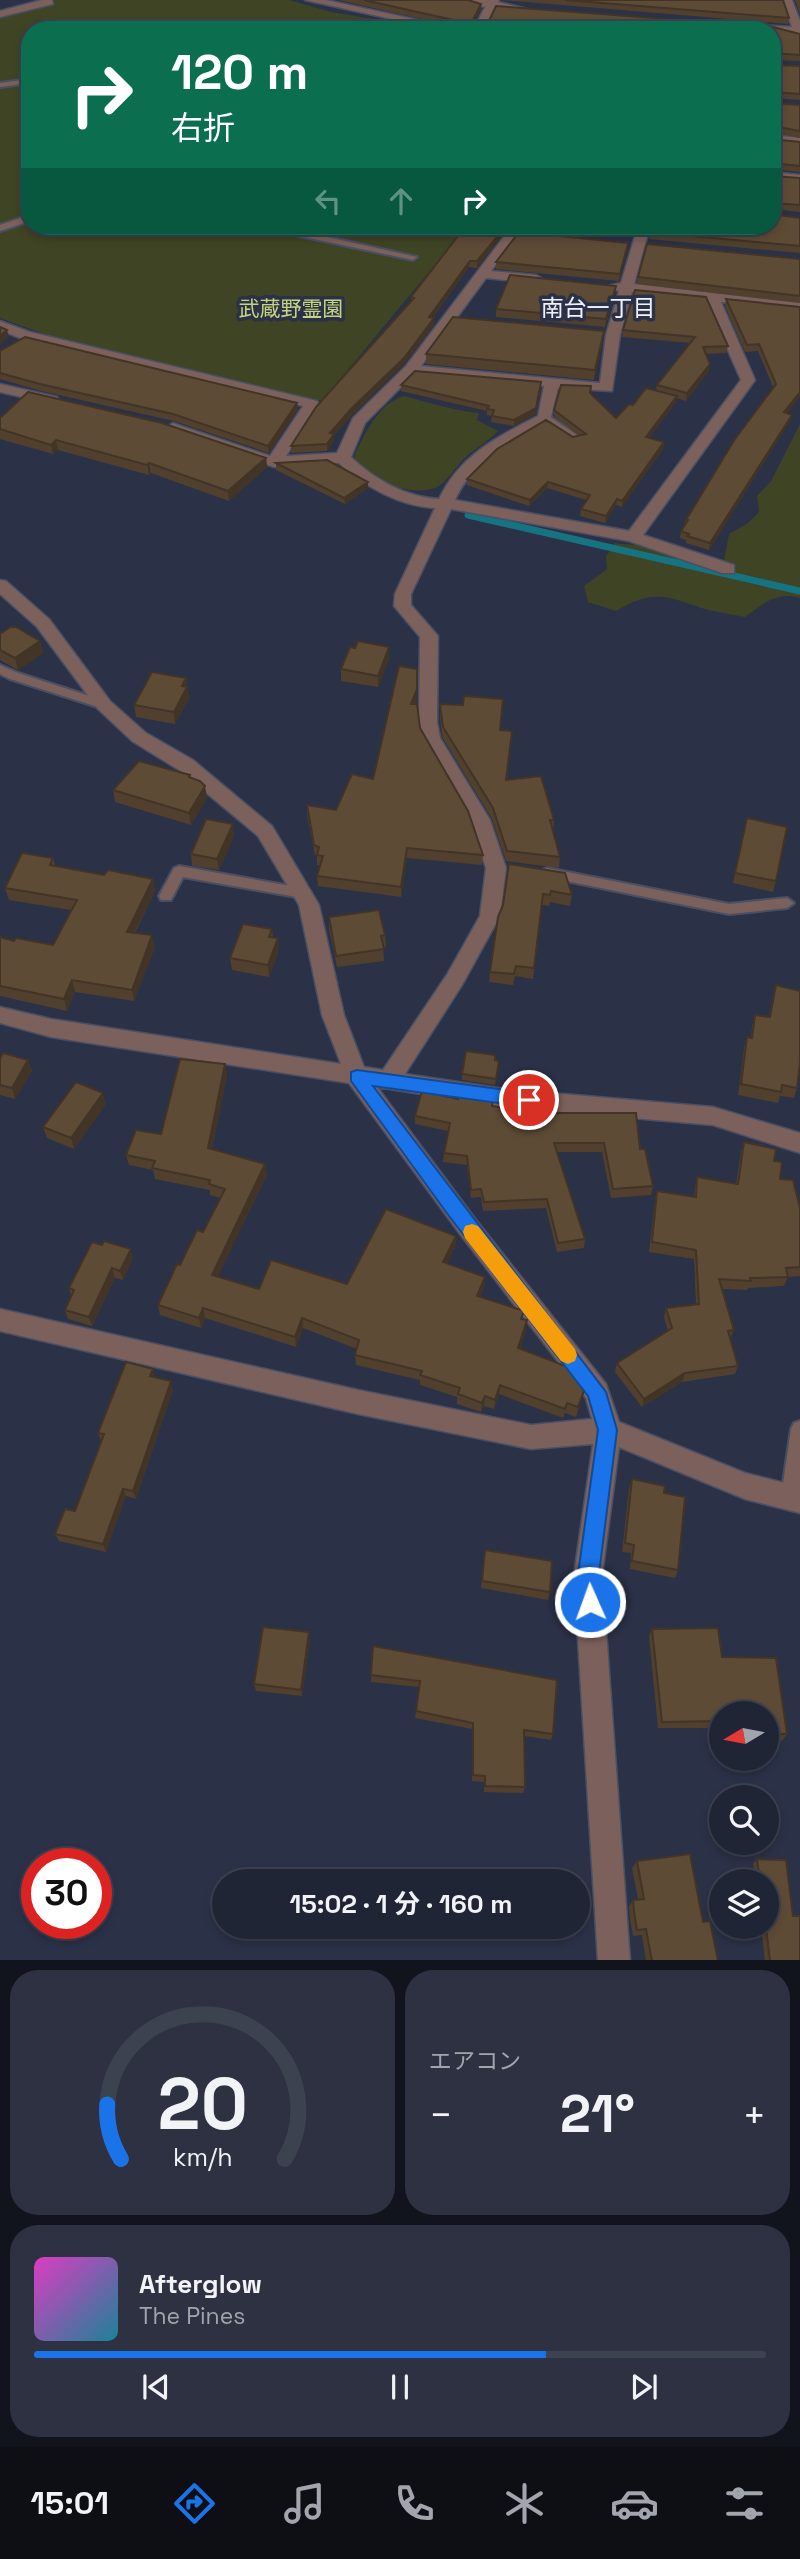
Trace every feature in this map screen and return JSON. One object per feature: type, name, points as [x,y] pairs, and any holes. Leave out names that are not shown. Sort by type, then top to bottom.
[{"type":"street","points":[[0,13],[48,4],[47,0]]},
{"type":"street","points":[[310,0],[414,21]]},
{"type":"street","points":[[461,0],[531,9]]},
{"type":"street","points":[[781,31],[799,33],[787,0]]},
{"type":"street","points":[[483,21],[492,3]]},
{"type":"street","points":[[781,140],[800,142]]},
{"type":"street","points":[[781,177],[800,179]]},
{"type":"street","points":[[343,458],[358,421],[411,369],[455,319],[483,274],[515,235]]},
{"type":"street","points":[[411,369],[607,388],[606,334],[627,287],[642,235]]},
{"type":"street","points":[[483,274],[548,280]]},
{"type":"street","points":[[601,285],[800,307]]},
{"type":"street","points":[[633,537],[748,380],[712,298]]},
{"type":"street","points":[[0,325],[25,335],[312,404],[274,462]]},
{"type":"street","points":[[8,346],[25,335]]},
{"type":"street","points":[[388,1081],[455,979],[490,916],[503,869],[480,820],[431,738],[428,722],[429,636],[402,606],[403,594],[447,505],[455,482],[472,462],[513,432],[545,418],[552,383]]},
{"type":"street","points":[[0,388],[62,403]]},
{"type":"street","points":[[155,423],[222,442],[274,462],[305,458],[343,458],[362,476],[415,502],[467,505],[633,537],[727,569]]},
{"type":"street","points":[[0,585],[43,623],[104,705],[139,737],[186,765],[265,831],[309,905],[333,1015],[357,1077],[461,1218],[597,1392],[608,1430],[588,1574],[614,1960]]},
{"type":"street","points":[[0,1015],[51,1027],[504,1098],[713,1116],[800,1143]]},
{"type":"street","points":[[0,1320],[358,1402],[531,1437],[608,1430],[745,1486],[795,1498]]},
{"type":"lane","points":[[0,85],[21,82]]},
{"type":"lane","points":[[0,228],[21,221]]},
{"type":"lane","points":[[309,235],[413,257]]},
{"type":"lane","points":[[545,418],[578,439]]},
{"type":"lane","points":[[0,668],[14,676],[104,705]]},
{"type":"lane","points":[[166,897],[179,871],[302,893]]},
{"type":"lane","points":[[538,871],[729,909],[787,903]]},
{"type":"lane","points":[[795,1498],[800,1429]]},
{"type":"green space","name":"武蔵野霊園","points":[[52,0],[289,0],[331,12],[386,21],[21,21],[21,235],[460,235],[322,401],[118,355],[0,318],[0,15],[51,5]]},
{"type":"green space","points":[[404,396],[479,413],[477,420],[498,431],[469,454],[443,483],[435,488],[413,490],[390,485],[368,473],[354,457],[380,412]]},
{"type":"green space","points":[[800,424],[800,598],[777,598],[764,603],[745,617],[658,597],[639,600],[616,611],[588,602],[584,586],[607,569],[606,556],[615,543],[671,547],[706,558],[724,560],[729,534],[748,523],[759,512],[757,496],[771,481]]},
{"type":"building","points":[[364,0],[468,0],[481,4],[472,21],[458,21]]},
{"type":"building","points":[[565,0],[783,0],[789,18]]},
{"type":"building","points":[[496,6],[694,21],[489,21]]},
{"type":"building","points":[[781,29],[800,34],[800,55],[781,54]]},
{"type":"building","points":[[781,65],[800,66],[800,94],[781,93]]},
{"type":"building","points":[[781,104],[800,105],[800,131],[781,127]]},
{"type":"building","points":[[781,140],[800,142],[800,166],[781,164]]},
{"type":"building","points":[[781,177],[800,178],[800,205],[781,204]]},
{"type":"building","points":[[781,215],[800,218],[800,246],[682,235],[781,235]]},
{"type":"building","points":[[499,235],[477,261],[470,261],[429,317],[434,318],[404,358],[351,409],[330,433],[334,434],[327,444],[291,446],[316,407],[414,298],[411,297],[458,236],[454,236]]},
{"type":"building","points":[[517,235],[549,235],[628,243],[620,274],[496,262]]},
{"type":"building","points":[[647,244],[800,259],[800,296],[638,277]]},
{"type":"building","points":[[510,275],[616,286],[606,319],[496,309]]},
{"type":"building","points":[[635,290],[706,297],[728,346],[703,347],[710,364],[687,393],[657,385],[695,337],[623,330]]},
{"type":"building","points":[[726,299],[800,307],[800,392],[784,412],[792,415],[710,543],[687,536],[689,534],[681,531],[735,439],[776,384],[759,344],[747,345]]},
{"type":"building","points":[[453,317],[604,331],[595,370],[426,354]]},
{"type":"building","points":[[0,327],[7,330],[0,336]]},
{"type":"building","points":[[25,337],[297,403],[268,446],[173,414],[0,373],[0,351]]},
{"type":"building","points":[[415,371],[541,382],[536,408],[514,420],[492,416],[494,410],[487,409],[489,406],[401,385]]},
{"type":"building","points":[[561,385],[591,386],[590,393],[616,418],[629,404],[633,405],[646,388],[677,396],[646,437],[664,442],[622,501],[617,499],[606,516],[581,509],[590,495],[548,482],[530,500],[467,479],[497,449],[546,420],[573,437],[586,434],[554,410]]},
{"type":"building","points":[[28,392],[162,423],[266,458],[228,491],[149,463],[147,465],[56,440],[51,445],[0,429],[0,418]]},
{"type":"building","points":[[327,460],[368,482],[344,498],[276,463]]},
{"type":"building","points":[[10,627],[16,627],[40,641],[15,658],[0,650],[0,634]]},
{"type":"building","points":[[358,641],[389,647],[378,676],[341,669],[350,647],[355,648]]},
{"type":"building","points":[[399,666],[417,669],[417,689],[411,704],[417,704],[420,728],[468,811],[483,855],[407,848],[401,887],[317,876],[323,856],[317,855],[319,847],[314,845],[307,805],[336,810],[352,774],[373,779]]},
{"type":"building","points":[[152,672],[186,678],[182,686],[187,687],[174,712],[134,705]]},
{"type":"building","points":[[464,696],[503,699],[500,730],[512,731],[506,780],[541,776],[554,820],[550,820],[560,857],[507,851],[493,808],[443,727],[440,704],[463,705]]},
{"type":"building","points":[[139,761],[190,775],[189,777],[205,786],[189,813],[113,790]]},
{"type":"building","points":[[747,818],[787,827],[776,881],[735,873]]},
{"type":"building","points":[[206,819],[233,824],[217,859],[191,854]]},
{"type":"building","points":[[22,853],[53,858],[50,865],[104,875],[108,870],[153,879],[127,932],[152,935],[132,990],[72,980],[64,999],[0,986],[0,937],[53,945],[77,900],[5,888]]},
{"type":"building","points":[[509,864],[565,873],[572,895],[551,891],[550,895],[543,894],[534,968],[516,966],[514,974],[490,972]]},
{"type":"building","points":[[379,910],[385,935],[381,936],[384,949],[336,956],[329,917]]},
{"type":"building","points":[[243,924],[272,929],[269,937],[278,938],[268,965],[230,958]]},
{"type":"building","points":[[776,985],[800,991],[800,1062],[797,1088],[782,1085],[781,1092],[741,1084],[747,1037],[752,1038],[755,1015],[770,1017]]},
{"type":"building","points":[[466,1051],[495,1055],[495,1060],[499,1061],[496,1079],[462,1074]]},
{"type":"building","points":[[3,1053],[28,1060],[12,1088],[0,1085],[0,1059]]},
{"type":"building","points":[[180,1059],[225,1064],[208,1148],[265,1164],[212,1275],[259,1289],[271,1260],[347,1284],[386,1209],[456,1236],[443,1262],[485,1277],[477,1296],[524,1311],[521,1319],[527,1320],[518,1348],[568,1367],[585,1388],[578,1407],[567,1403],[565,1409],[500,1385],[495,1400],[485,1396],[482,1403],[458,1394],[460,1388],[420,1375],[422,1371],[355,1355],[359,1340],[302,1318],[295,1337],[203,1308],[199,1318],[158,1305],[177,1264],[180,1265],[197,1230],[203,1232],[225,1189],[209,1184],[210,1180],[152,1168],[155,1161],[126,1155],[136,1130],[161,1134]]},
{"type":"building","points":[[76,1082],[103,1093],[71,1138],[43,1127]]},
{"type":"building","points":[[422,1091],[458,1099],[459,1093],[493,1099],[492,1106],[532,1113],[636,1113],[640,1149],[645,1149],[653,1186],[613,1189],[604,1143],[554,1143],[585,1239],[558,1243],[547,1199],[484,1202],[481,1189],[471,1190],[467,1156],[444,1153],[450,1123],[415,1116]]},
{"type":"building","points":[[744,1142],[776,1149],[774,1161],[782,1162],[780,1179],[793,1180],[800,1208],[800,1267],[786,1268],[788,1277],[750,1278],[751,1281],[719,1279],[734,1330],[728,1331],[738,1366],[685,1373],[644,1399],[617,1363],[672,1328],[666,1308],[699,1304],[696,1250],[652,1242],[657,1191],[696,1197],[697,1177],[738,1184]]},
{"type":"building","points":[[104,1241],[131,1249],[120,1271],[112,1268],[89,1317],[65,1310],[74,1290],[69,1288],[92,1242],[102,1245]]},
{"type":"building","points":[[126,1362],[153,1369],[150,1376],[171,1381],[133,1491],[123,1489],[103,1544],[55,1534],[65,1509],[75,1511],[104,1434],[98,1433]]},
{"type":"building","points":[[632,1479],[665,1486],[664,1493],[685,1497],[678,1570],[632,1561],[634,1545],[625,1543]]},
{"type":"building","points":[[485,1550],[552,1561],[550,1592],[482,1581]]},
{"type":"building","points":[[263,1627],[309,1632],[301,1690],[254,1684]]},
{"type":"building","points":[[718,1628],[722,1657],[776,1658],[787,1734],[779,1734],[779,1701],[709,1701],[709,1721],[662,1722],[652,1629]]},
{"type":"building","points":[[373,1646],[557,1680],[553,1734],[524,1730],[525,1787],[485,1786],[485,1776],[473,1775],[473,1723],[416,1711],[420,1681],[371,1675]]},
{"type":"building","points":[[690,1854],[703,1922],[709,1921],[709,1939],[714,1939],[718,1960],[652,1960],[646,1929],[637,1930],[634,1912],[633,1900],[644,1899],[637,1861]]},
{"type":"building","points":[[757,1859],[786,1860],[793,1916],[800,1916],[800,1960],[770,1960],[767,1939],[779,1939],[779,1869],[758,1869]]},
{"type":"waterway","points":[[468,515],[800,591]]},
{"type":"slow traffic","points":[[472,1232],[568,1355]]},
{"type":"district","name":"南台一丁目","points":[[598,308]]},
{"type":"route","points":[[529,1100],[357,1077],[391,1119],[417,1160],[455,1210],[597,1392],[608,1430],[588,1574],[590,1602]]}]
